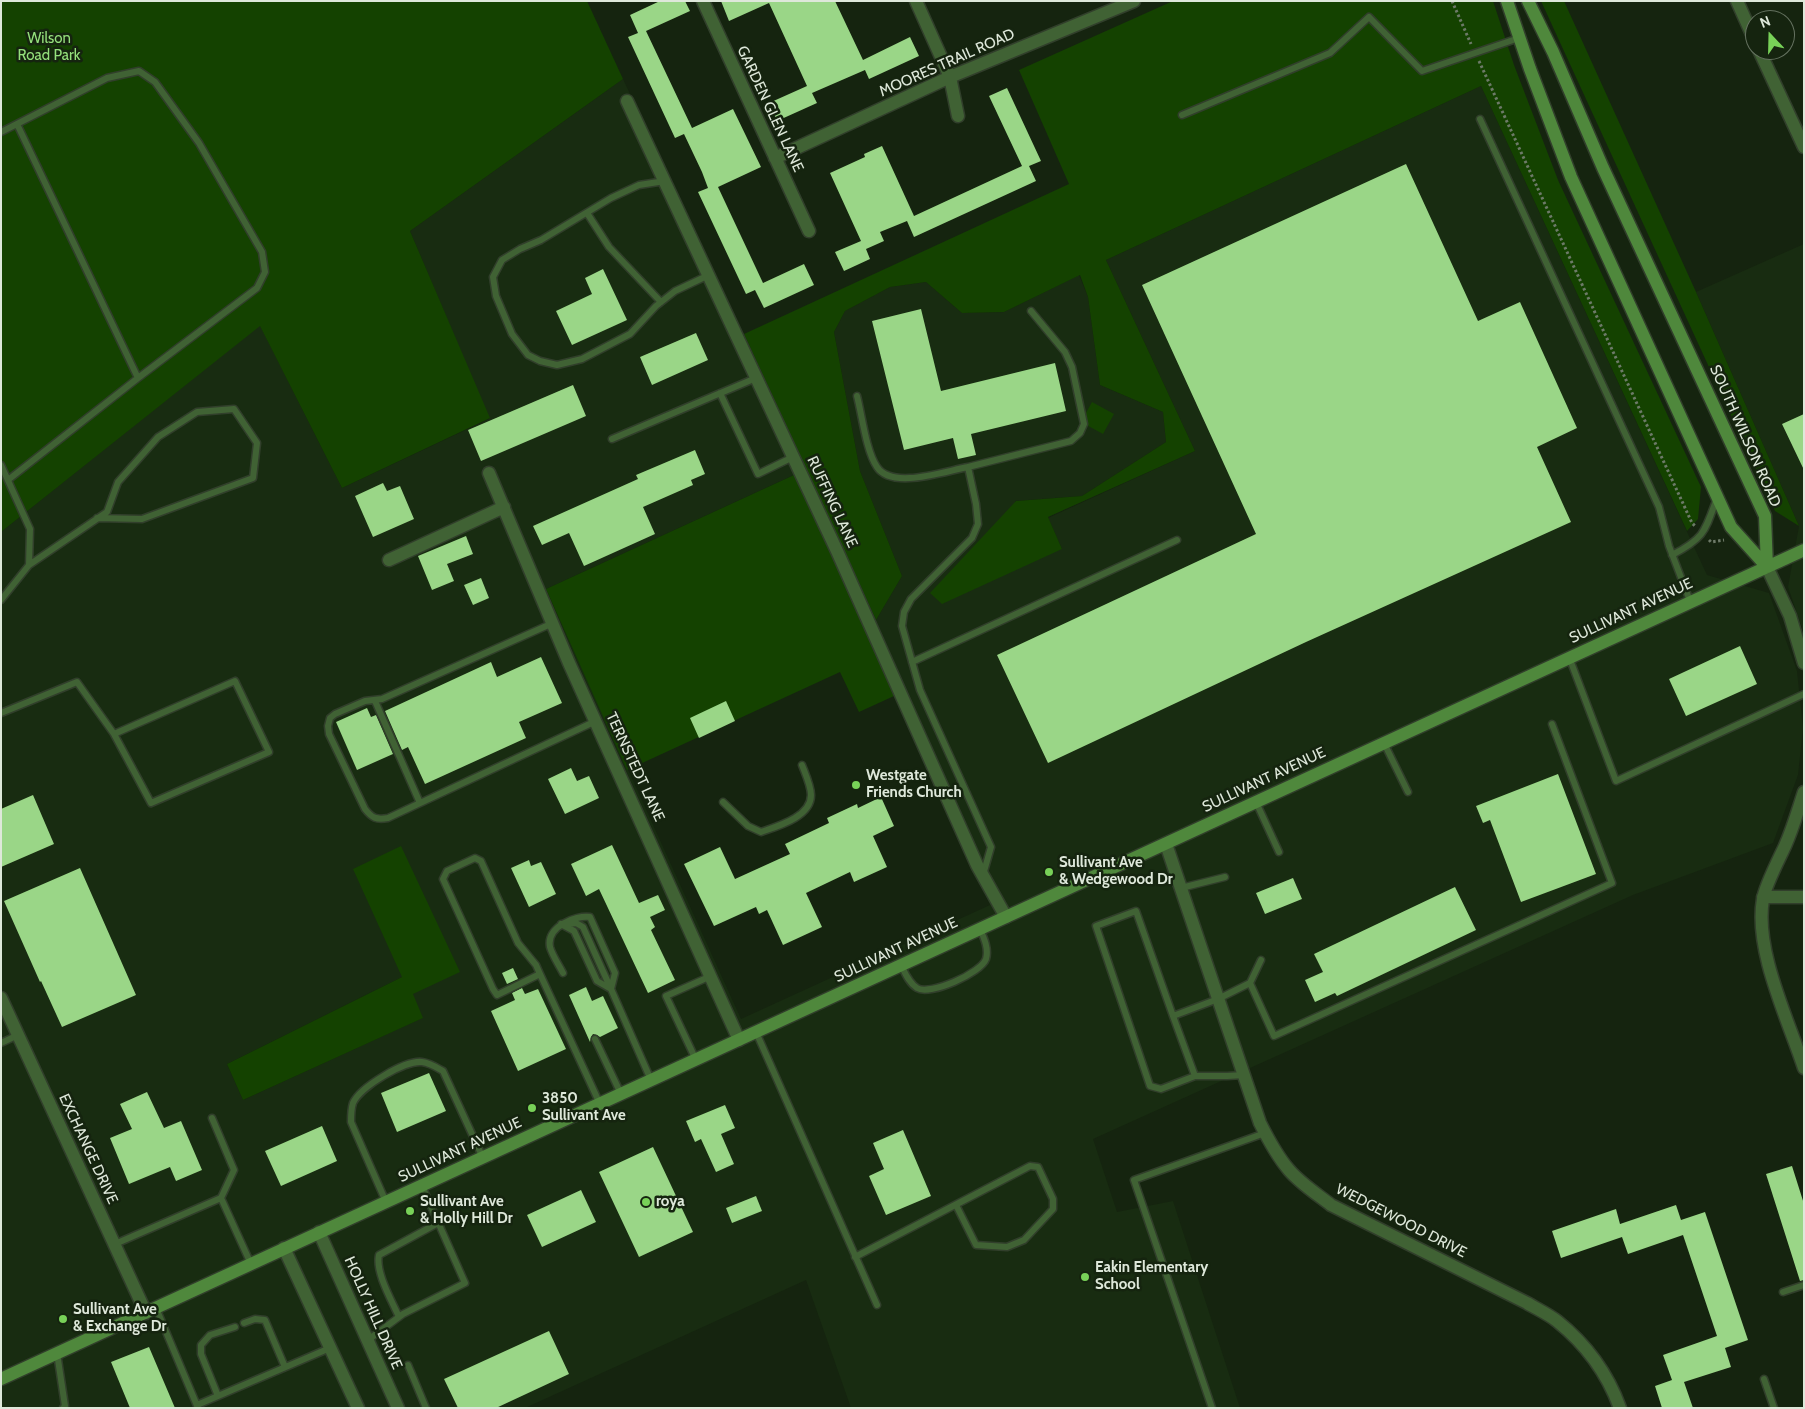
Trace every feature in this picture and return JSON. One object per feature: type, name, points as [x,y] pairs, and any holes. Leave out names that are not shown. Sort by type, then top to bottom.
[{"type":"main road","points":[[1507,1],[1519,38],[1572,177],[1731,527],[1767,566]]},
{"type":"main road","name":"SOUTH WILSON ROAD","points":[[1528,1],[1553,52],[1603,168],[1765,516],[1767,566]]},
{"type":"main road","name":"SULLIVANT AVENUE","points":[[1,1379],[1804,550]]},
{"type":"street","name":"GARDEN GLEN LANE","points":[[703,1],[809,231]]},
{"type":"street","points":[[916,1],[950,77],[958,116]]},
{"type":"street","name":"MOORES TRAIL ROAD","points":[[775,158],[950,77],[1134,1]]},
{"type":"street","points":[[1737,1],[1745,19]]},
{"type":"street","points":[[1764,60],[1804,147]]},
{"type":"street","name":"RUFFING LANE","points":[[628,100],[841,559],[983,876],[1006,917]]},
{"type":"street","name":"TERNSTEDT LANE","points":[[489,473],[569,663],[739,1040]]},
{"type":"street","points":[[389,560],[504,507]]},
{"type":"street","points":[[1767,566],[1790,616],[1804,663]]},
{"type":"street","points":[[1804,792],[1787,842],[1763,897],[1762,927],[1769,962],[1780,999],[1804,1068]]},
{"type":"street","name":"WEDGEWOOD DRIVE","points":[[1166,844],[1260,1123],[1289,1170],[1331,1205],[1527,1303],[1556,1321],[1597,1360],[1620,1408]]},
{"type":"street","points":[[1763,897],[1804,897]]},
{"type":"street","name":"EXCHANGE DRIVE","points":[[1,998],[114,1244],[151,1310]]},
{"type":"street","name":"HOLLY HILL DRIVE","points":[[320,1232],[398,1408]]},
{"type":"street","points":[[284,1248],[358,1408]]},
{"type":"lane","points":[[1182,115],[1330,52],[1369,17],[1422,71],[1519,38]]},
{"type":"lane","points":[[1,132],[107,78],[139,71],[155,82],[199,143],[262,252],[265,272],[256,288],[8,480]]},
{"type":"lane","points":[[1480,119],[1659,507],[1672,555],[1690,601]]},
{"type":"lane","points":[[17,124],[138,378]]},
{"type":"lane","points":[[665,181],[640,185],[610,198],[541,240],[520,249],[502,260],[493,277],[496,296],[508,326],[528,355],[540,361],[557,365],[582,359],[630,334],[661,302],[675,291],[709,275]]},
{"type":"lane","points":[[587,213],[609,247],[661,302]]},
{"type":"lane","points":[[857,396],[871,454],[877,468],[890,476],[904,479],[968,467],[1071,441],[1080,433],[1084,424],[1072,367],[1065,352],[1031,311]]},
{"type":"lane","points":[[612,439],[756,378]]},
{"type":"lane","points":[[720,393],[758,474],[793,457]]},
{"type":"lane","points":[[1,600],[29,565],[97,518],[107,512],[118,482],[158,437],[197,412],[234,409],[257,443],[253,478],[142,519],[97,518]]},
{"type":"lane","points":[[1,465],[30,529],[29,565]]},
{"type":"lane","points":[[968,467],[978,524],[972,538],[911,599],[904,612],[902,626],[920,690],[991,847],[983,876]]},
{"type":"lane","points":[[1672,555],[1699,538],[1718,495]]},
{"type":"lane","points":[[912,662],[1177,540]]},
{"type":"lane","points":[[553,623],[382,700],[365,701],[335,714],[330,718],[329,734],[365,809],[370,816],[378,820],[388,818],[596,721]]},
{"type":"lane","points":[[1569,657],[1616,781],[1804,694]]},
{"type":"lane","points":[[1,713],[77,682],[114,734],[151,804],[269,752],[236,681],[114,734]]},
{"type":"lane","points":[[375,701],[420,803]]},
{"type":"lane","points":[[1250,984],[1274,1036],[1612,883],[1552,724]]},
{"type":"lane","points":[[1384,743],[1408,792]]},
{"type":"lane","points":[[723,802],[748,826],[761,832],[774,828],[801,814],[809,805],[811,794],[802,765]]},
{"type":"lane","points":[[1256,802],[1279,852]]},
{"type":"lane","points":[[540,974],[497,994],[492,989],[443,879],[447,871],[475,858],[481,861],[518,942],[536,965],[600,1104]]},
{"type":"lane","points":[[1181,888],[1225,877]]},
{"type":"lane","points":[[1195,1076],[1136,911],[1096,926],[1150,1086],[1161,1088],[1195,1076],[1244,1075]]},
{"type":"lane","points":[[563,972],[550,947],[550,938],[561,924],[583,916],[590,917],[615,973],[611,989],[651,1080]]},
{"type":"lane","points":[[561,924],[574,931],[597,982],[611,989]]},
{"type":"lane","points":[[901,966],[917,988],[928,990],[940,987],[983,965],[987,957],[986,944],[980,929]]},
{"type":"lane","points":[[1173,1016],[1218,1000],[1250,984],[1261,960]]},
{"type":"lane","points":[[696,1060],[666,996],[711,976]]},
{"type":"lane","points":[[756,1032],[877,1304]]},
{"type":"lane","points":[[1,1043],[18,1035]]},
{"type":"lane","points":[[595,1039],[621,1094]]},
{"type":"lane","points":[[386,1202],[351,1122],[353,1102],[362,1091],[375,1081],[408,1064],[420,1062],[432,1064],[443,1071],[483,1158]]},
{"type":"lane","points":[[114,1244],[221,1198],[234,1170],[212,1118]]},
{"type":"lane","points":[[1212,1408],[1134,1180],[1265,1133]]},
{"type":"lane","points":[[855,1257],[1030,1166],[1038,1167],[1053,1199],[1053,1210],[1024,1240],[1007,1247],[976,1245],[956,1205]]},
{"type":"lane","points":[[368,1340],[399,1317],[465,1283],[422,1186]]},
{"type":"lane","points":[[221,1198],[251,1264]]},
{"type":"lane","points":[[399,1317],[380,1272],[379,1255],[438,1223]]},
{"type":"lane","points":[[1783,1292],[1804,1285]]},
{"type":"lane","points":[[151,1310],[198,1407],[218,1396],[330,1348]]},
{"type":"lane","points":[[244,1323],[255,1319],[265,1320],[285,1367]]},
{"type":"lane","points":[[218,1396],[201,1354],[201,1345],[210,1335],[234,1327]]},
{"type":"lane","points":[[58,1353],[65,1406],[63,1408]]},
{"type":"lane","points":[[408,1365],[426,1408]]},
{"type":"lane","points":[[1764,1379],[1774,1408]]},
{"type":"path","points":[[1452,1],[1692,522],[1711,542],[1740,536]]},
{"type":"shaded area","points":[[623,79],[807,469],[546,589],[741,1019],[990,905],[894,696],[864,624],[876,620],[902,576],[860,471],[834,332],[845,311],[890,287],[926,282],[962,313],[1004,312],[1079,275],[1088,297],[1100,385],[1163,412],[1166,442],[1082,496],[1015,501],[1062,549],[1048,518],[1195,451],[1106,260],[1481,86],[1707,575],[1769,593],[1797,671],[1803,728],[1798,775],[1773,843],[1633,895],[1093,1139],[1117,1212],[1173,1201],[1240,1408],[851,1408],[806,1280],[525,1408],[1,1408],[1,532],[260,325],[342,488],[489,419],[410,231]],"holes":[[[402,977],[412,994],[422,1018],[243,1100],[227,1064]]]},
{"type":"shaded area","points":[[1804,244],[1804,634],[1788,587],[1799,526],[1696,292]]},
{"type":"green space","name":"Wilson Road Park","points":[[1,1],[587,1],[623,79],[410,231],[490,418],[342,488],[260,326],[1,532]]},
{"type":"green space","points":[[1173,1],[1493,1],[1514,65],[1558,180],[1701,487],[1698,519],[1687,531],[1481,86],[1106,260],[1195,451],[1048,517],[1062,549],[942,604],[930,593],[1016,501],[1082,496],[1166,442],[1163,412],[1100,385],[1088,297],[1080,275],[1004,312],[962,313],[926,282],[890,287],[845,311],[834,332],[860,471],[902,576],[876,620],[744,334],[1069,184],[1019,70]]},
{"type":"green space","points":[[1541,1],[1564,1],[1696,292],[1799,526],[1775,511]]},
{"type":"green space","points":[[1092,402],[1114,414],[1103,434],[1081,422]]},
{"type":"green space","points":[[794,475],[807,494],[843,573],[894,696],[859,712],[840,672],[627,770],[546,589]]},
{"type":"green space","points":[[401,846],[460,972],[413,994],[423,1018],[243,1100],[227,1064],[402,977],[353,869]]},
{"type":"building","points":[[660,1],[685,1],[690,11],[646,31],[692,128],[733,109],[761,167],[718,187],[763,283],[804,264],[814,285],[764,308],[755,290],[746,294],[698,192],[708,188],[702,172],[684,134],[675,138],[628,37],[638,33],[630,15]]},
{"type":"building","points":[[721,1],[835,1],[863,60],[910,37],[919,56],[869,79],[865,70],[812,93],[817,103],[777,121],[769,103],[807,86],[769,3],[729,21]]},
{"type":"building","points":[[1007,88],[1041,161],[1029,166],[1036,181],[914,237],[907,221],[880,232],[884,241],[866,249],[870,259],[844,271],[835,252],[861,241],[830,173],[865,157],[864,154],[882,146],[914,216],[1022,166],[989,96]]},
{"type":"building","points":[[1406,164],[1478,321],[1520,302],[1577,428],[1537,447],[1571,522],[1306,642],[1048,763],[997,655],[1256,534],[1142,285]]},
{"type":"building","points":[[603,269],[627,320],[572,345],[556,311],[592,294],[585,278]]},
{"type":"building","points":[[921,309],[941,391],[1055,363],[1066,411],[971,434],[976,455],[958,459],[953,438],[904,450],[872,321]]},
{"type":"building","points":[[696,333],[708,360],[652,385],[640,357]]},
{"type":"building","points":[[573,385],[586,416],[481,461],[468,430]]},
{"type":"building","points":[[1804,414],[1804,470],[1782,424]]},
{"type":"building","points":[[695,450],[705,474],[691,480],[693,485],[643,507],[655,534],[584,566],[569,533],[542,545],[533,526],[638,479],[636,475]]},
{"type":"building","points":[[383,483],[387,491],[400,486],[414,519],[373,537],[355,496]]},
{"type":"building","points":[[466,536],[473,554],[447,564],[454,581],[432,590],[418,556]]},
{"type":"building","points":[[481,578],[489,598],[473,605],[464,585]]},
{"type":"building","points":[[1740,646],[1757,684],[1686,716],[1669,679]]},
{"type":"building","points":[[541,657],[562,703],[519,722],[526,738],[425,784],[408,747],[402,750],[385,711],[491,662],[497,677]]},
{"type":"building","points":[[726,701],[735,721],[699,738],[690,718]]},
{"type":"building","points":[[367,708],[371,717],[376,715],[393,754],[357,770],[336,722]]},
{"type":"building","points":[[571,768],[577,781],[589,776],[599,798],[565,814],[548,779]]},
{"type":"building","points":[[1558,774],[1596,874],[1521,902],[1490,820],[1483,823],[1476,806]]},
{"type":"building","points":[[33,795],[54,844],[1,867],[1,809]]},
{"type":"building","points":[[881,797],[894,826],[873,836],[887,867],[854,882],[850,872],[806,893],[822,927],[783,945],[767,910],[759,914],[756,907],[714,926],[684,864],[720,847],[735,879],[790,854],[785,844],[829,823],[827,818],[857,804],[858,808]]},
{"type":"building","points":[[612,845],[639,903],[658,895],[665,910],[650,917],[655,927],[651,930],[675,980],[648,993],[599,889],[586,896],[571,864]]},
{"type":"building","points":[[529,860],[531,866],[541,862],[556,894],[529,907],[511,868]]},
{"type":"building","points":[[80,868],[136,995],[62,1027],[4,901]]},
{"type":"building","points":[[1293,878],[1302,899],[1265,914],[1256,893]]},
{"type":"building","points":[[1455,887],[1476,930],[1337,996],[1335,993],[1315,1002],[1305,980],[1323,972],[1314,954]]},
{"type":"building","points":[[513,968],[518,979],[507,984],[502,973]]},
{"type":"building","points":[[586,987],[592,1001],[603,996],[618,1028],[600,1037],[593,1034],[590,1042],[569,995]]},
{"type":"building","points":[[522,988],[525,994],[538,989],[566,1049],[518,1071],[491,1011],[515,1000],[512,993]]},
{"type":"building","points":[[429,1073],[446,1111],[397,1132],[381,1093]]},
{"type":"building","points":[[147,1092],[164,1128],[181,1121],[202,1170],[176,1181],[170,1167],[129,1184],[110,1138],[132,1129],[120,1104]]},
{"type":"building","points":[[725,1105],[735,1128],[721,1134],[734,1164],[716,1172],[701,1139],[695,1142],[686,1121]]},
{"type":"building","points":[[322,1126],[337,1161],[281,1186],[265,1151]]},
{"type":"building","points":[[903,1130],[931,1196],[886,1215],[869,1176],[884,1169],[873,1143]]},
{"type":"building","name":"roya","points":[[653,1147],[693,1232],[639,1257],[599,1172]]},
{"type":"building","points":[[1792,1166],[1804,1204],[1804,1280],[1800,1281],[1766,1174]]},
{"type":"building","points":[[581,1190],[596,1222],[542,1247],[527,1215]]},
{"type":"building","points":[[756,1196],[762,1211],[732,1223],[726,1208]]},
{"type":"building","points":[[1676,1205],[1681,1220],[1705,1212],[1748,1340],[1725,1348],[1731,1367],[1684,1382],[1693,1408],[1662,1408],[1655,1386],[1672,1380],[1663,1355],[1717,1336],[1683,1235],[1628,1254],[1622,1237],[1561,1258],[1552,1231],[1616,1209],[1620,1224]]},
{"type":"building","points":[[549,1331],[569,1374],[496,1408],[458,1408],[444,1379]]},
{"type":"building","points":[[149,1347],[175,1408],[130,1408],[111,1362]]},
{"type":"place","name":"Westgate Friends Church","points":[[856,785]]},
{"type":"place","name":"Sullivant Ave & Wedgewood Dr","points":[[1049,872]]},
{"type":"place","name":"3850 Sullivant Ave","points":[[532,1108]]},
{"type":"place","name":"roya","points":[[646,1202]]},
{"type":"place","name":"Sullivant Ave & Holly Hill Dr","points":[[410,1211]]},
{"type":"place","name":"Eakin Elementary School","points":[[1085,1277]]},
{"type":"place","name":"Sullivant Ave & Exchange Dr","points":[[63,1319]]}]
